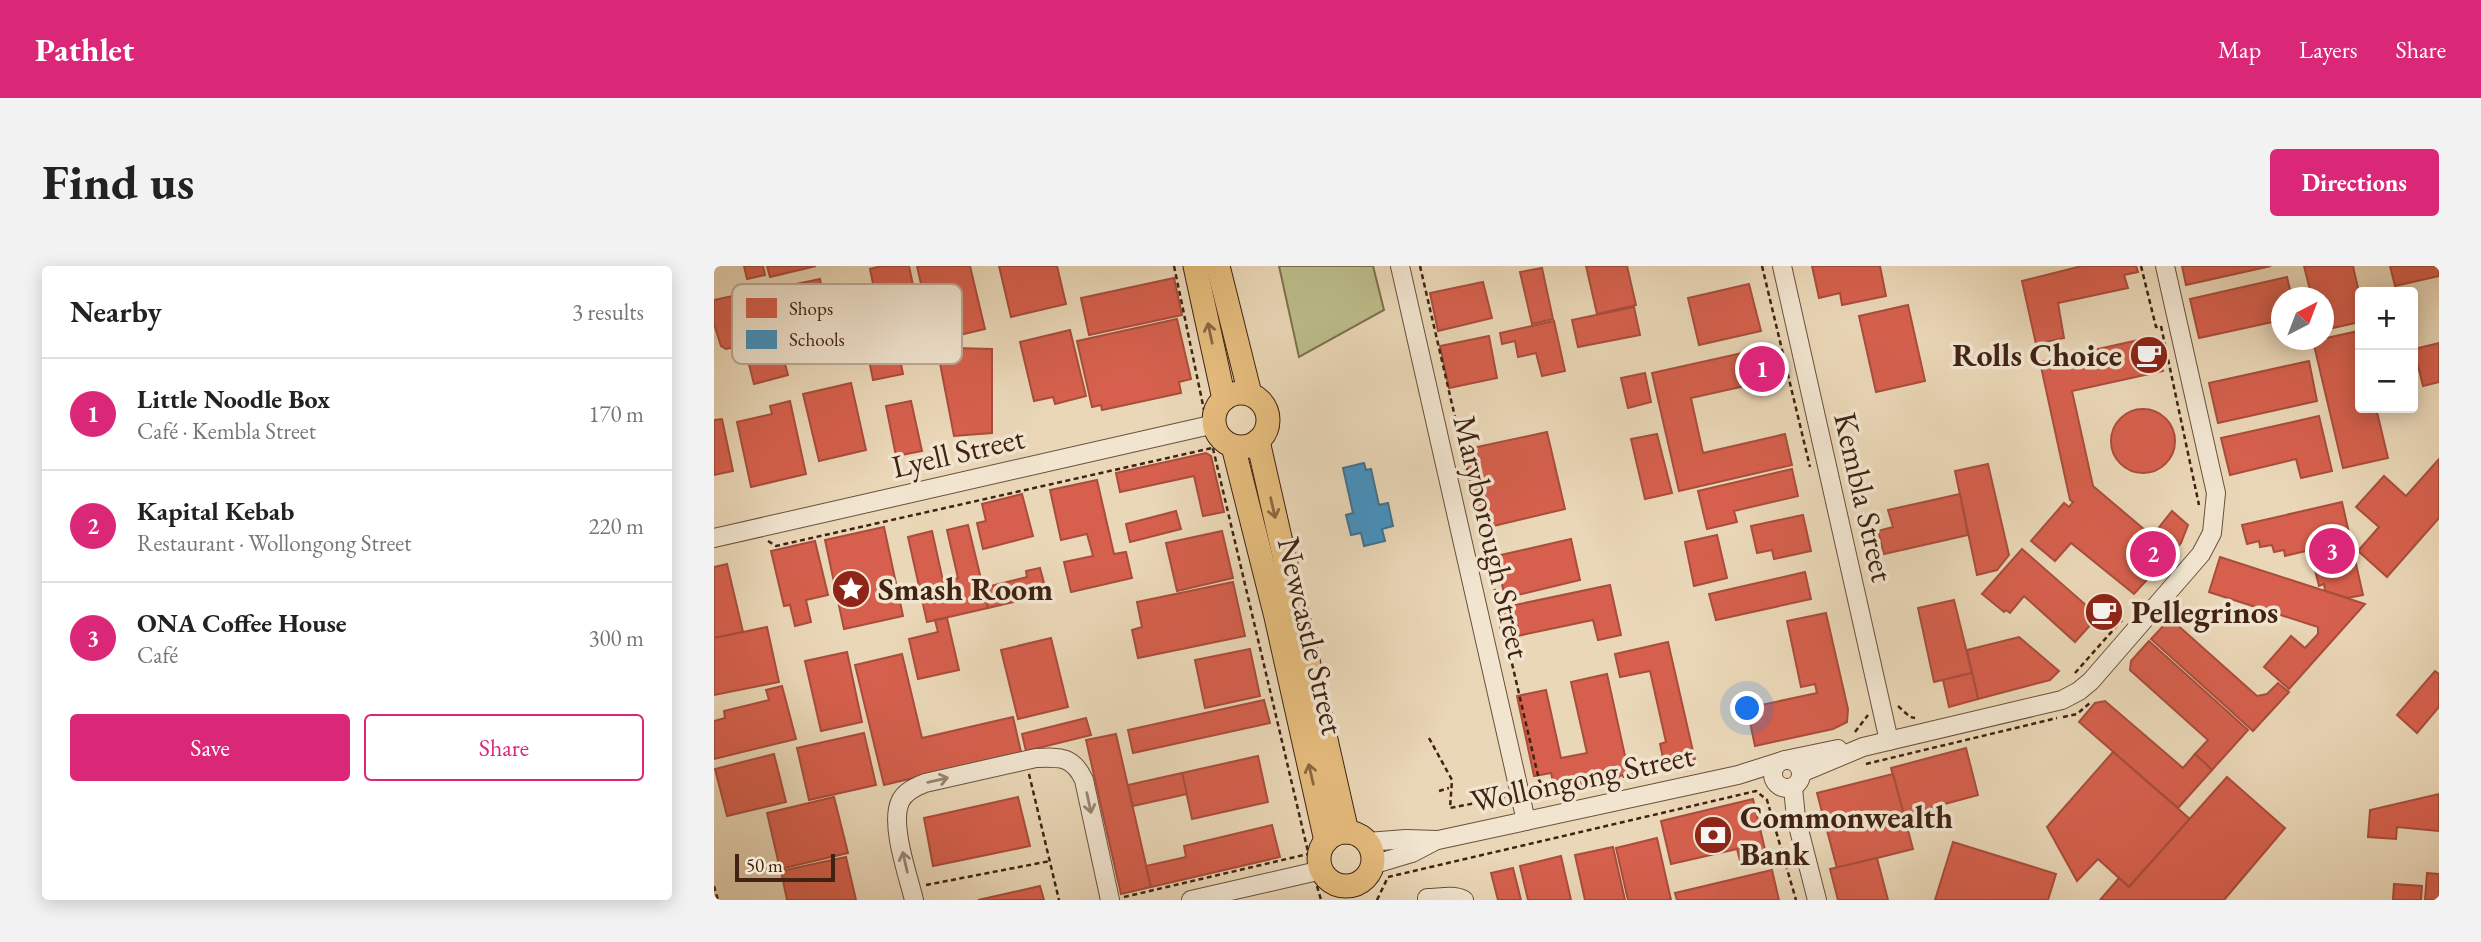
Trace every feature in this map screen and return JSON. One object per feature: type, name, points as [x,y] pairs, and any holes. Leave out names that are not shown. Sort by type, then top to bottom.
[{"type":"main road","points":[[1195,266],[1224,400]]},
{"type":"main road","points":[[1219,266],[1250,394]]},
{"type":"main road","points":[[1236,394],[1250,394],[1261,402],[1268,415],[1267,429],[1258,441],[1246,447],[1223,447],[1221,437],[1211,425],[1217,408],[1224,400],[1236,394]]},
{"type":"main road","name":"Newcastle Street","points":[[1258,441],[1331,866]]},
{"type":"main road","name":"Newcastle Street","points":[[1223,447],[1276,617],[1331,866]]},
{"type":"main road","points":[[1372,853],[1366,882],[1346,886],[1331,866],[1372,853]]},
{"type":"street","name":"Maryborough Street","points":[[1400,266],[1526,821]]},
{"type":"street","name":"Kembla Street","points":[[1782,266],[1889,741]]},
{"type":"street","name":"Wollongong Street","points":[[1191,900],[1331,866],[1406,839],[1438,840],[1738,775],[1786,775],[1857,741],[1889,741],[2062,700],[2078,691],[2091,681],[2201,554],[2212,533],[2216,493],[2165,266]]},
{"type":"street","name":"Lyell Street","points":[[714,538],[1211,425]]},
{"type":"street","points":[[912,894],[897,824],[900,800],[912,788],[1026,760],[1063,758],[1079,769],[1084,780],[1111,900]]},
{"type":"street","points":[[1786,775],[1817,900]]},
{"type":"street","name":"Wollongong Street","points":[[1366,882],[1438,840]]},
{"type":"street","points":[[1427,900],[1457,897],[1464,900]]},
{"type":"path","points":[[1111,900],[1331,866],[1223,447],[1211,425],[1174,266]]},
{"type":"path","points":[[1420,266],[1539,780],[1547,793],[1554,793],[1634,774],[1651,779]]},
{"type":"path","points":[[1762,266],[1812,473]]},
{"type":"path","points":[[2141,266],[2156,327],[2161,326],[2200,509]]},
{"type":"path","points":[[764,538],[776,546],[1223,447]]},
{"type":"path","points":[[2069,678],[2129,612]]},
{"type":"path","points":[[1894,698],[1904,712],[1916,718]]},
{"type":"path","points":[[1856,766],[2077,714],[2095,698]]},
{"type":"path","points":[[1857,741],[1868,708]]},
{"type":"path","points":[[1429,738],[1451,780],[1448,805],[1452,809],[1506,797]]},
{"type":"path","points":[[1026,760],[1059,900]]},
{"type":"path","points":[[1438,791],[1451,788]]},
{"type":"path","points":[[1377,900],[1388,877],[1756,791],[1767,800],[1796,900]]},
{"type":"path","points":[[912,894],[1050,861]]},
{"type":"path","points":[[714,886],[718,900]]},
{"type":"green space","points":[[1279,266],[1373,266],[1384,310],[1299,357]]},
{"type":"building: Shops","points":[[744,266],[763,266],[765,275],[747,279]]},
{"type":"building: Shops","points":[[767,266],[816,266],[770,277]]},
{"type":"building: Shops","points":[[909,266],[913,284],[873,284],[870,269]]},
{"type":"building: Shops","points":[[917,266],[970,266],[985,329],[962,334],[962,284],[921,284]]},
{"type":"building: Shops","points":[[999,266],[1057,266],[1066,304],[1011,317]]},
{"type":"building: Shops","points":[[1586,266],[1627,266],[1636,305],[1597,314]]},
{"type":"building: Shops","points":[[1812,266],[1880,266],[1886,296],[1842,305],[1840,293],[1819,298]]},
{"type":"building: Shops","points":[[2082,266],[2136,266],[2138,272],[2124,275],[2128,288],[2058,303],[2064,338],[2036,344],[2022,281]]},
{"type":"building: Shops","points":[[2182,266],[2271,266],[2186,285]]},
{"type":"building: Shops","points":[[2304,266],[2353,266],[2358,287],[2355,287],[2355,323],[2334,328],[2334,287],[2309,287]]},
{"type":"building: Shops","points":[[2390,266],[2439,266],[2439,276],[2395,286]]},
{"type":"building: Shops","points":[[1542,268],[1553,319],[1532,324],[1520,272]]},
{"type":"building: Shops","points":[[2287,277],[2289,287],[2271,287],[2271,322],[2199,338],[2190,299]]},
{"type":"building: Shops","points":[[1174,278],[1182,315],[1089,335],[1081,298]]},
{"type":"building: Shops","points":[[820,279],[821,284],[796,284]]},
{"type":"building: Shops","points":[[1483,282],[1492,318],[1438,331],[1430,293]]},
{"type":"building: Shops","points":[[1749,284],[1761,331],[1699,345],[1688,298]]},
{"type":"building: Shops","points":[[732,296],[732,348],[726,349],[721,346],[714,324],[714,300]]},
{"type":"building: Shops","points":[[1908,305],[1925,381],[1876,392],[1859,316]]},
{"type":"building: Shops","points":[[1634,307],[1640,335],[1578,347],[1572,320]]},
{"type":"building: Shops","points":[[1177,319],[1191,379],[1179,382],[1181,393],[1102,410],[1101,405],[1092,407],[1077,341]]},
{"type":"building: Shops","points":[[1554,321],[1565,371],[1542,376],[1536,353],[1518,357],[1515,341],[1502,344],[1500,333]]},
{"type":"building: Shops","points":[[1070,330],[1086,396],[1055,404],[1053,397],[1034,401],[1020,342]]},
{"type":"building: Shops","points":[[2355,332],[2355,413],[2377,413],[2388,458],[2343,468],[2315,350],[2334,350],[2334,336]]},
{"type":"building: Shops","points":[[1489,336],[1497,378],[1449,388],[1440,346]]},
{"type":"building: Shops","points":[[2152,337],[2163,371],[2072,391],[2093,486],[2152,536],[2172,511],[2188,525],[2181,543],[2134,594],[2071,543],[2055,561],[2031,541],[2064,503],[2069,507],[2073,502],[2070,500],[2040,362]]},
{"type":"building: Shops","points":[[2439,343],[2439,382],[2423,386],[2418,365],[2418,348]]},
{"type":"building: Shops","points":[[962,348],[992,349],[992,433],[954,436],[940,364],[962,364]]},
{"type":"building: Shops","points":[[1765,348],[1772,380],[1691,398],[1703,453],[1785,434],[1792,465],[1679,491],[1652,373]]},
{"type":"building: Shops","points":[[2309,361],[2317,401],[2218,423],[2209,383]]},
{"type":"building: Shops","points":[[749,364],[785,364],[788,375],[754,384]]},
{"type":"building: Shops","points":[[870,364],[901,364],[903,374],[873,380]]},
{"type":"building: Shops","points":[[1645,373],[1651,402],[1628,408],[1621,378]]},
{"type":"building: Shops","points":[[851,383],[866,450],[819,461],[803,394]]},
{"type":"building: Shops","points":[[790,401],[806,474],[751,487],[737,422],[772,414],[770,406]]},
{"type":"building: Shops","points":[[911,401],[922,451],[896,456],[886,406]]},
{"type":"building: Shops","points":[[2137,409],[2149,409],[2166,418],[2173,429],[2173,453],[2166,464],[2149,473],[2137,473],[2125,468],[2116,459],[2111,447],[2111,435],[2116,423],[2125,414]]},
{"type":"building: Shops","points":[[2319,416],[2332,471],[2301,478],[2296,459],[2230,475],[2221,438]]},
{"type":"building: Shops","points":[[722,419],[733,471],[714,475],[714,420]]},
{"type":"building: Shops","points":[[1547,432],[1565,509],[1481,529],[1463,450]]},
{"type":"building: Shops","points":[[1657,434],[1672,493],[1645,499],[1631,439]]},
{"type":"building: Shops","points":[[1206,453],[1211,456],[1224,512],[1203,516],[1194,476],[1120,492],[1116,473]]},
{"type":"building: Shops","points":[[2439,459],[2439,518],[2387,577],[2358,551],[2379,527],[2356,507],[2384,476],[2406,496]]},
{"type":"building: Shops","points":[[1988,464],[2009,555],[1997,570],[1977,575],[1955,471]]},
{"type":"building: Shops","points":[[1792,469],[1798,496],[1734,511],[1737,522],[1707,529],[1698,491]]},
{"type":"building: Shops","points":[[1097,480],[1114,554],[1126,552],[1132,578],[1071,592],[1064,562],[1093,556],[1087,534],[1061,540],[1050,490]]},
{"type":"building: Shops","points":[[1022,494],[1033,536],[983,549],[977,523],[986,521],[982,504]]},
{"type":"building: Shops","points":[[1960,494],[1968,535],[1884,554],[1878,531],[1893,527],[1888,510]]},
{"type":"building: Shops","points":[[2342,502],[2363,595],[2348,598],[2325,591],[2324,584],[2319,586],[2310,550],[2285,556],[2284,550],[2274,552],[2272,545],[2260,547],[2259,541],[2247,544],[2242,525]]},
{"type":"building: Shops","points":[[1176,511],[1181,529],[1130,542],[1126,524]]},
{"type":"building: Shops","points":[[1803,515],[1811,551],[1774,559],[1772,550],[1757,553],[1751,526]]},
{"type":"building: Shops","points":[[968,525],[988,608],[927,622],[908,537],[932,531],[943,581],[958,578],[947,530]]},
{"type":"building: Shops","points":[[884,527],[903,616],[844,629],[825,540]]},
{"type":"building: Shops","points":[[1222,531],[1233,578],[1177,591],[1166,543]]},
{"type":"building: Shops","points":[[1717,535],[1727,578],[1694,586],[1685,542]]},
{"type":"building: Shops","points":[[1571,539],[1580,580],[1505,598],[1496,556]]},
{"type":"building: Shops","points":[[815,541],[828,595],[806,600],[811,622],[795,626],[790,605],[784,606],[771,551]]},
{"type":"building: Shops","points":[[2022,549],[2095,613],[2090,619],[2093,622],[2075,642],[2024,596],[2010,613],[2006,610],[2004,612],[1982,594]]},
{"type":"building: Shops","points":[[2220,557],[2365,604],[2289,689],[2264,667],[2291,636],[2305,648],[2318,634],[2318,627],[2209,592]]},
{"type":"building: Shops","points":[[727,564],[743,632],[714,638],[714,567]]},
{"type":"building: Shops","points":[[1040,568],[1047,594],[988,608],[983,588],[1027,577],[1026,571]]},
{"type":"building: Shops","points":[[1805,572],[1811,599],[1716,620],[1709,594]]},
{"type":"building: Shops","points":[[1233,582],[1245,636],[1138,658],[1132,630],[1142,627],[1137,602]]},
{"type":"building: Shops","points":[[1610,585],[1621,635],[1598,640],[1593,620],[1503,639],[1496,609]]},
{"type":"building: Shops","points":[[1954,600],[1972,673],[1934,682],[1918,608]]},
{"type":"building: Shops","points":[[1826,613],[1848,709],[1847,722],[1833,729],[1755,746],[1747,708],[1817,693],[1815,684],[1801,687],[1787,621]]},
{"type":"building: Shops","points":[[947,618],[959,670],[918,679],[909,639],[938,632],[935,620]]},
{"type":"building: Shops","points":[[2174,622],[2257,696],[2267,694],[2278,683],[2289,692],[2253,731],[2151,639],[2166,623],[2170,626]]},
{"type":"building: Shops","points":[[767,627],[779,682],[714,695],[714,638]]},
{"type":"building: Shops","points":[[2019,637],[2059,671],[2050,680],[1978,699],[1967,650]]},
{"type":"building: Shops","points":[[1051,638],[1068,707],[1018,719],[1001,650]]},
{"type":"building: Shops","points":[[2149,641],[2248,730],[2212,770],[2195,754],[2208,740],[2130,670],[2131,661]]},
{"type":"building: Shops","points":[[1668,642],[1695,760],[1665,767],[1660,744],[1666,742],[1650,671],[1620,677],[1615,654]]},
{"type":"building: Shops","points":[[1250,649],[1260,696],[1205,708],[1195,660]]},
{"type":"building: Shops","points":[[847,652],[862,722],[821,731],[805,661]]},
{"type":"building: Shops","points":[[902,654],[922,738],[1013,717],[1021,752],[884,785],[855,665]]},
{"type":"building: Shops","points":[[2435,671],[2439,674],[2439,707],[2417,733],[2397,715]]},
{"type":"building: Shops","points":[[1972,673],[1978,699],[1949,707],[1943,680]]},
{"type":"building: Shops","points":[[1607,674],[1629,774],[1555,790],[1551,773],[1534,776],[1517,696],[1546,690],[1561,758],[1587,753],[1571,682]]},
{"type":"building: Shops","points":[[782,686],[796,739],[714,759],[714,721],[725,718],[724,711],[769,700],[766,690]]},
{"type":"building: Shops","points":[[1264,700],[1270,723],[1133,753],[1128,730]]},
{"type":"building: Shops","points":[[2105,701],[2183,768],[2195,754],[2212,770],[2178,808],[2079,722],[2095,703]]},
{"type":"building: Shops","points":[[1086,718],[1091,735],[1026,751],[1022,734]]},
{"type":"building: Shops","points":[[864,733],[876,785],[809,800],[797,748]]},
{"type":"building: Shops","points":[[1116,734],[1151,887],[1121,894],[1086,740]]},
{"type":"building: Shops","points":[[1966,748],[1978,795],[1904,815],[1891,768]]},
{"type":"building: Shops","points":[[2113,752],[2190,819],[2129,887],[2098,859],[2077,881],[2047,827]]},
{"type":"building: Shops","points":[[774,754],[786,802],[727,816],[715,769]]},
{"type":"building: Shops","points":[[1258,756],[1268,802],[1192,819],[1182,773]]},
{"type":"building: Shops","points":[[1182,773],[1187,794],[1133,806],[1128,785]]},
{"type":"building: Shops","points":[[1893,774],[1913,849],[1837,868],[1817,793]]},
{"type":"building: Shops","points":[[2227,777],[2285,828],[2224,900],[2100,900],[2119,878],[2129,887]]},
{"type":"building: Shops","points":[[2439,794],[2439,831],[2397,827],[2396,839],[2368,837],[2370,810]]},
{"type":"building: Shops","points":[[834,797],[848,853],[780,869],[767,813]]},
{"type":"building: Shops","points":[[1018,797],[1030,846],[933,866],[924,818]]},
{"type":"building: Shops","name":"Commonwealth Bank","points":[[1753,799],[1767,858],[1741,864],[1737,849],[1671,864],[1661,821]]},
{"type":"building: Shops","points":[[1272,825],[1280,857],[1151,887],[1146,866],[1186,857],[1184,846]]},
{"type":"building: Shops","points":[[1657,838],[1671,900],[1628,900],[1616,848]]},
{"type":"building: Shops","points":[[1953,842],[2056,874],[2048,900],[1935,900]]},
{"type":"building: Shops","points":[[1613,847],[1625,900],[1585,900],[1575,855]]},
{"type":"building: Shops","points":[[1561,856],[1571,900],[1528,900],[1520,866]]},
{"type":"building: Shops","points":[[846,857],[856,900],[787,900],[781,871]]},
{"type":"building: Shops","points":[[1877,858],[1888,900],[1838,900],[1830,869]]},
{"type":"building: Shops","points":[[1513,868],[1521,900],[1498,900],[1491,873]]},
{"type":"building: Shops","points":[[1772,870],[1779,900],[1677,900],[1675,893]]},
{"type":"building: Shops","points":[[2427,873],[2439,874],[2439,900],[2425,900]]},
{"type":"building: Shops","points":[[2394,884],[2422,886],[2421,900],[2393,900]]},
{"type":"building: Shops","points":[[1040,886],[1044,900],[978,900]]},
{"type":"building: Schools","points":[[1364,463],[1366,470],[1371,469],[1379,505],[1388,503],[1393,526],[1382,529],[1385,541],[1364,546],[1361,533],[1351,535],[1346,515],[1353,513],[1343,468]]},
{"type":"place","name":"Rolls Choice","points":[[2149,355]]},
{"type":"place","name":"Little Noodle Box","points":[[1762,369]]},
{"type":"place","name":"ONA Coffee House","points":[[2332,551]]},
{"type":"place","name":"Kapital Kebab","points":[[2153,554]]},
{"type":"place","name":"Smash Room","points":[[851,589]]},
{"type":"place","name":"Pellegrinos","points":[[2104,612]]},
{"type":"place","name":"Commonwealth Bank","points":[[1713,835]]}]
